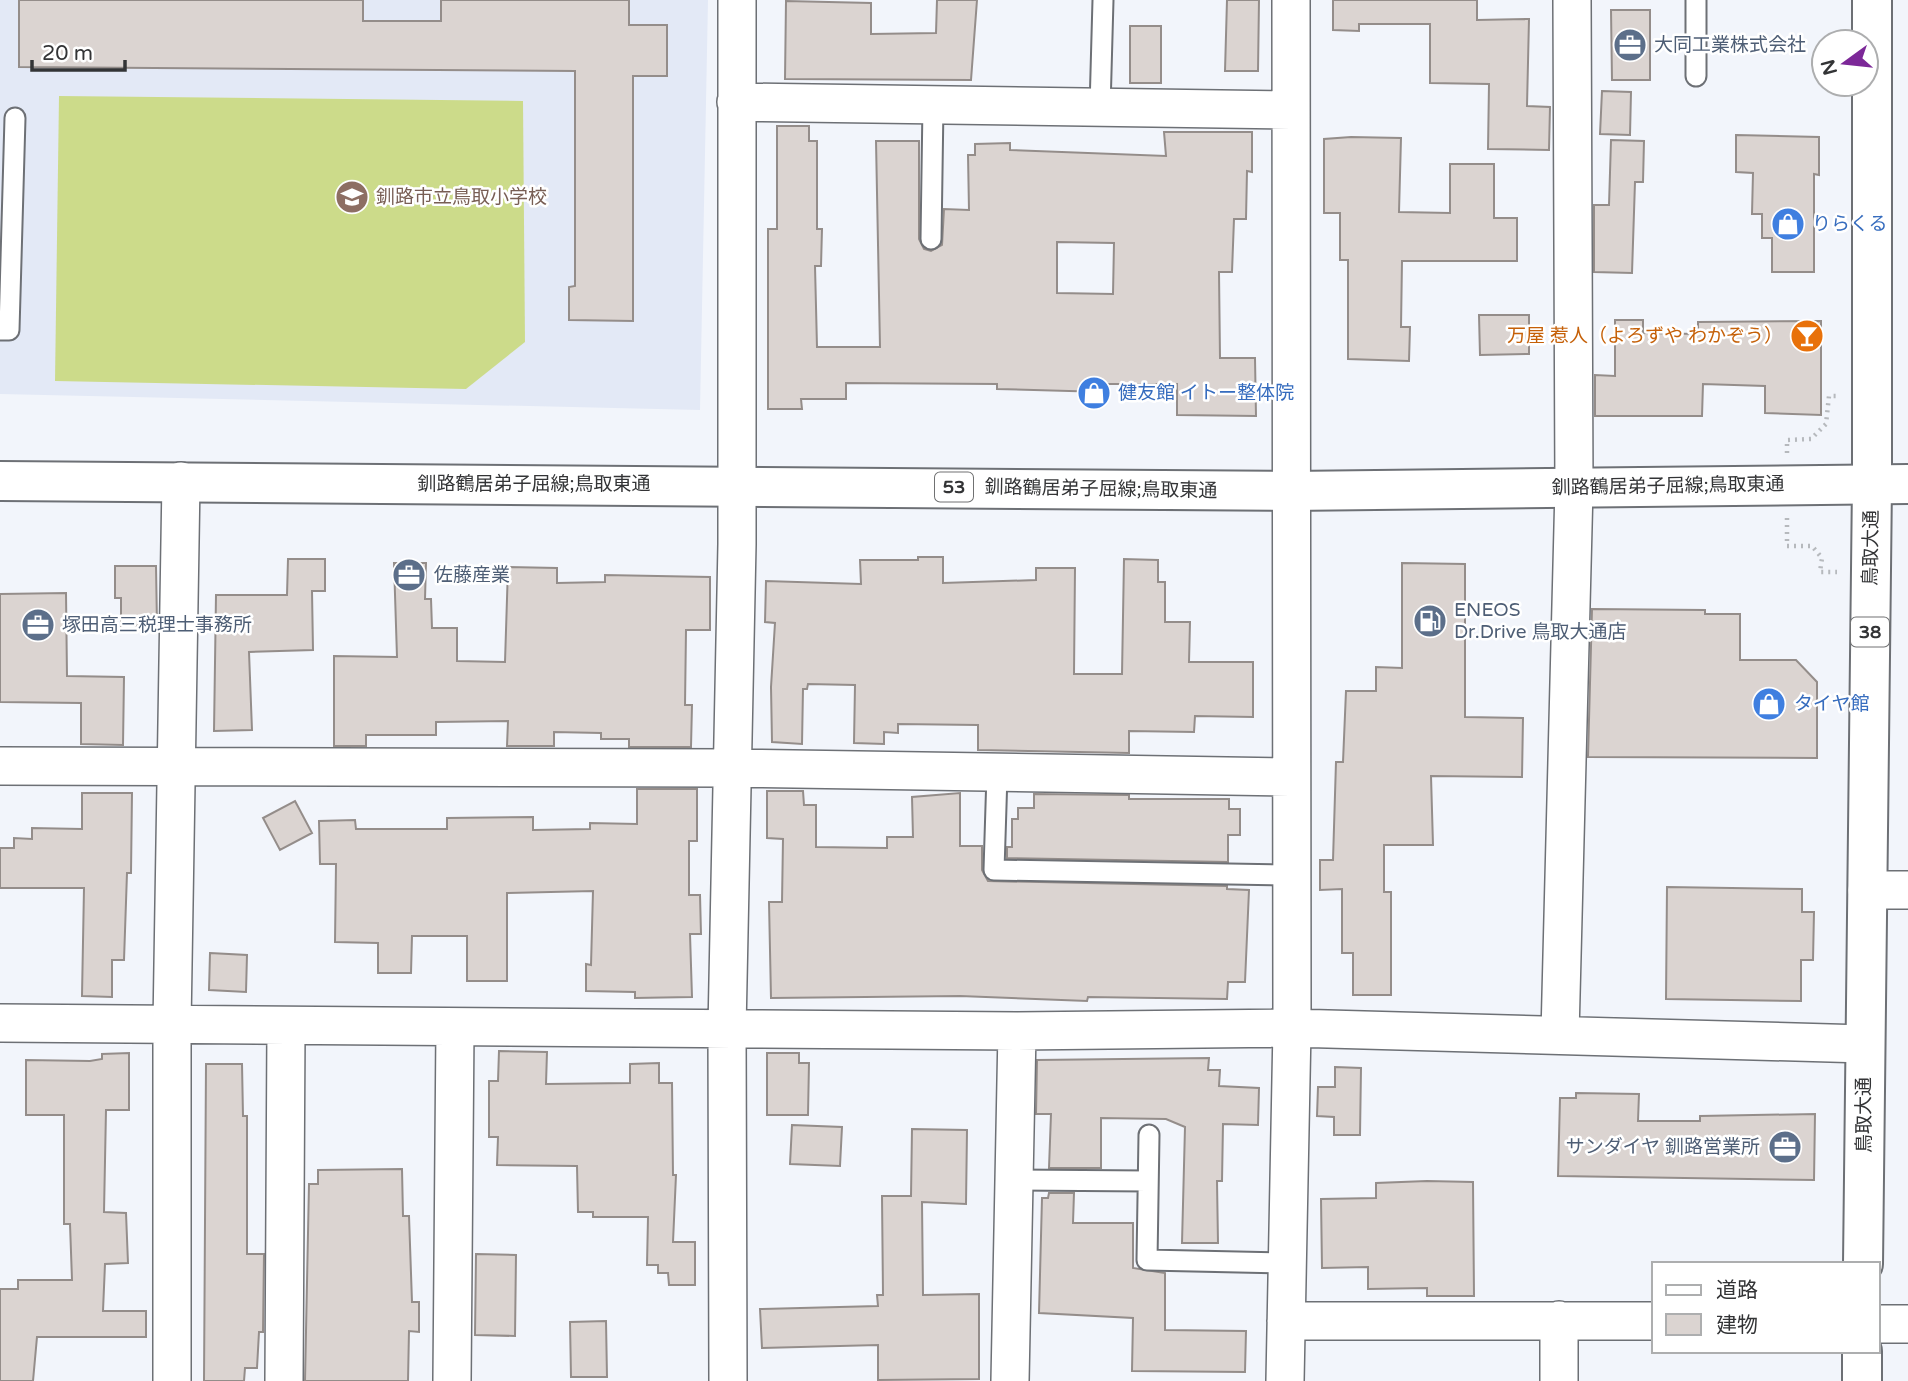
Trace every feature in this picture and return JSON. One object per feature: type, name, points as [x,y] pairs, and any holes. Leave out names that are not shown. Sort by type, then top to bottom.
[{"type":"main road","name":"鳥取大通","points":[[1863,1262],[1867,890],[1890,484],[1872,0]]},
{"type":"main road","name":"釧路鶴居弟子屈線;鳥取東通","points":[[0,481],[737,484],[1290,491],[1890,484]]},
{"type":"main road","points":[[1862,1353],[1862,1381]]},
{"type":"street","points":[[728,1381],[727,1029],[737,484],[737,0]]},
{"type":"street","points":[[1285,1381],[1292,1028],[1291,0]]},
{"type":"street","points":[[1560,1034],[1574,488],[1572,0]]},
{"type":"street","points":[[736,102],[1291,110]]},
{"type":"street","points":[[172,1381],[172,1025],[181,481]]},
{"type":"street","points":[[0,766],[732,768],[1290,778]]},
{"type":"street","points":[[1867,890],[1908,890]]},
{"type":"street","points":[[0,1023],[286,1028],[1017,1031],[1292,1028],[1865,1044]]},
{"type":"street","points":[[284,1381],[286,1028]]},
{"type":"street","points":[[452,1381],[454,1028]]},
{"type":"street","points":[[1010,1381],[1017,1031]]},
{"type":"street","points":[[1559,1320],[1559,1381]]},
{"type":"street","points":[[1286,1321],[1652,1321]]},
{"type":"street","points":[[1880,1324],[1908,1324]]},
{"type":"lane","points":[[1100,108],[1103,0]]},
{"type":"lane","points":[[1696,0],[1696,76]]},
{"type":"lane","points":[[931,239],[933,105]]},
{"type":"lane","points":[[0,330],[9,330],[15,118]]},
{"type":"lane","points":[[997,774],[995,870],[1291,876]]},
{"type":"lane","points":[[1149,1135],[1147,1260],[1287,1263]]},
{"type":"lane","points":[[1013,1180],[1148,1181]]},
{"type":"shaded area","name":"釧路市立鳥取小学校","points":[[0,0],[708,0],[700,410],[0,394]]},
{"type":"green space","points":[[59,96],[523,101],[525,342],[466,389],[55,381]]},
{"type":"building","points":[[19,0],[363,0],[363,21],[441,21],[441,0],[629,0],[629,25],[667,25],[667,76],[633,76],[633,321],[569,320],[569,287],[575,286],[575,71],[19,67]]},
{"type":"building","points":[[937,0],[977,0],[971,80],[785,79],[786,1],[871,3],[871,34],[936,33]]},
{"type":"building","points":[[1227,0],[1259,0],[1258,71],[1225,71]]},
{"type":"building","points":[[1333,0],[1477,0],[1477,20],[1529,19],[1527,106],[1550,107],[1549,150],[1488,149],[1489,84],[1430,83],[1430,24],[1359,24],[1359,31],[1333,30]]},
{"type":"building","points":[[1611,10],[1650,10],[1650,80],[1612,80]]},
{"type":"building","points":[[1130,26],[1161,26],[1161,83],[1130,83]]},
{"type":"building","points":[[1602,91],[1631,92],[1630,135],[1600,134]]},
{"type":"building","points":[[777,126],[809,126],[809,141],[817,141],[817,229],[822,229],[821,266],[815,266],[817,347],[880,347],[876,141],[919,141],[919,239],[924,249],[931,251],[942,245],[944,209],[969,210],[968,155],[975,155],[975,144],[1010,143],[1010,150],[1166,156],[1164,132],[1252,132],[1252,172],[1247,171],[1246,219],[1234,219],[1232,272],[1219,272],[1220,358],[1255,358],[1256,416],[1177,415],[1177,384],[1104,384],[1104,392],[997,389],[997,384],[846,383],[846,399],[801,399],[802,409],[768,409],[768,229],[777,229]],"holes":[[[1057,242],[1114,243],[1113,294],[1057,293]]]},
{"type":"building","points":[[1736,135],[1819,137],[1819,175],[1814,174],[1814,272],[1772,272],[1772,238],[1762,238],[1762,214],[1752,214],[1753,173],[1736,172]]},
{"type":"building","points":[[1401,138],[1399,212],[1450,213],[1450,164],[1494,164],[1494,218],[1517,218],[1517,261],[1402,261],[1401,327],[1410,327],[1409,361],[1348,359],[1348,260],[1340,260],[1340,213],[1324,213],[1324,139]]},
{"type":"building","points":[[1611,140],[1644,141],[1643,182],[1635,182],[1632,273],[1594,272],[1594,205],[1609,205]]},
{"type":"building","points":[[1479,315],[1529,315],[1529,354],[1480,355]]},
{"type":"building","points":[[1615,320],[1643,320],[1643,333],[1698,334],[1698,322],[1821,321],[1821,415],[1765,413],[1765,386],[1703,384],[1702,416],[1595,416],[1595,375],[1615,376]]},
{"type":"building","points":[[918,557],[943,557],[943,583],[1036,580],[1036,568],[1075,568],[1074,674],[1122,674],[1124,559],[1158,560],[1158,582],[1165,582],[1165,622],[1190,622],[1189,662],[1253,662],[1253,717],[1195,716],[1194,732],[1129,731],[1129,753],[978,750],[978,725],[898,724],[898,733],[884,732],[884,744],[854,743],[855,685],[808,684],[807,689],[803,689],[802,744],[772,742],[771,687],[775,623],[765,622],[766,581],[861,584],[860,560],[918,560]]},
{"type":"building","points":[[288,559],[325,559],[325,591],[312,591],[313,650],[249,652],[252,730],[214,731],[216,595],[287,595]]},
{"type":"building","points":[[394,563],[426,563],[425,599],[431,599],[432,628],[457,628],[457,661],[505,662],[508,567],[557,568],[557,583],[605,582],[605,575],[710,577],[710,630],[686,630],[685,705],[692,705],[691,747],[629,747],[629,739],[601,739],[601,733],[554,732],[554,746],[507,746],[508,721],[436,722],[436,735],[366,735],[366,746],[334,746],[334,656],[397,657]]},
{"type":"building","points":[[1402,563],[1465,564],[1465,717],[1523,718],[1522,777],[1431,776],[1433,845],[1384,845],[1384,892],[1391,892],[1391,995],[1353,995],[1353,953],[1342,953],[1342,889],[1320,890],[1320,860],[1333,860],[1336,762],[1343,762],[1346,691],[1376,691],[1376,667],[1402,668]]},
{"type":"building","points":[[115,566],[156,566],[157,625],[121,626],[121,598],[115,598]]},
{"type":"building","points":[[66,593],[67,676],[124,677],[123,745],[81,744],[81,703],[0,702],[0,594]]},
{"type":"building","points":[[1592,609],[1705,610],[1705,614],[1740,614],[1740,660],[1796,660],[1817,682],[1817,758],[1588,757]]},
{"type":"building","points":[[637,789],[697,789],[697,841],[689,841],[689,895],[700,895],[701,934],[690,934],[692,997],[635,998],[635,992],[586,991],[586,964],[591,965],[593,891],[507,893],[507,981],[467,981],[467,936],[412,936],[411,973],[378,973],[378,943],[335,942],[336,864],[320,864],[319,821],[355,820],[356,829],[447,829],[447,818],[533,817],[533,830],[590,829],[590,823],[637,824]]},
{"type":"building","points":[[767,791],[803,791],[804,805],[816,805],[816,847],[887,848],[887,837],[913,837],[912,797],[960,793],[960,846],[982,846],[982,870],[988,881],[1227,886],[1227,889],[1249,890],[1245,982],[1228,982],[1227,999],[1088,997],[1087,1001],[960,996],[771,998],[769,902],[782,902],[783,839],[767,838]]},
{"type":"building","points":[[82,793],[132,793],[131,873],[127,873],[124,960],[112,960],[112,997],[82,996],[84,888],[0,888],[0,848],[14,848],[14,838],[32,839],[32,828],[82,829]]},
{"type":"building","points":[[1034,794],[1129,795],[1129,799],[1229,799],[1229,809],[1240,809],[1240,835],[1228,835],[1228,862],[1007,858],[1007,847],[1012,847],[1012,819],[1018,819],[1018,808],[1034,808]]},
{"type":"building","points":[[295,801],[312,833],[280,850],[263,818]]},
{"type":"building","points":[[1667,887],[1802,889],[1802,912],[1814,912],[1813,960],[1801,960],[1801,1001],[1666,999]]},
{"type":"building","points":[[210,953],[247,955],[246,992],[209,990]]},
{"type":"building","points":[[499,1051],[547,1052],[546,1084],[630,1083],[630,1064],[659,1063],[659,1083],[672,1083],[673,1175],[676,1175],[673,1242],[695,1242],[695,1285],[669,1285],[668,1273],[658,1273],[658,1265],[647,1265],[648,1217],[593,1217],[593,1212],[578,1212],[577,1166],[497,1165],[498,1137],[489,1137],[489,1081],[498,1081]]},
{"type":"building","points":[[129,1053],[129,1110],[106,1110],[104,1212],[126,1213],[128,1263],[105,1264],[103,1311],[146,1311],[146,1337],[37,1337],[33,1381],[0,1381],[0,1289],[18,1289],[18,1280],[72,1280],[70,1224],[64,1224],[64,1115],[26,1115],[26,1060],[90,1061],[102,1059],[102,1054]]},
{"type":"building","points":[[767,1053],[799,1053],[799,1063],[809,1063],[808,1115],[767,1115]]},
{"type":"building","points":[[1209,1058],[1208,1070],[1220,1070],[1219,1086],[1259,1088],[1258,1125],[1223,1124],[1222,1181],[1217,1181],[1218,1243],[1182,1243],[1185,1127],[1166,1119],[1101,1118],[1101,1168],[1049,1168],[1051,1114],[1036,1114],[1037,1060]]},
{"type":"building","points":[[206,1064],[242,1064],[243,1116],[247,1116],[247,1254],[264,1254],[263,1332],[259,1332],[257,1368],[245,1368],[244,1381],[204,1381]]},
{"type":"building","points":[[1335,1067],[1361,1068],[1360,1135],[1334,1135],[1334,1117],[1317,1116],[1318,1087],[1335,1087]]},
{"type":"building","points":[[1576,1093],[1639,1094],[1638,1121],[1700,1121],[1700,1116],[1815,1114],[1814,1180],[1558,1176],[1560,1098],[1576,1098]]},
{"type":"building","points":[[792,1125],[842,1127],[840,1166],[790,1164]]},
{"type":"building","points":[[912,1129],[967,1130],[966,1204],[922,1202],[923,1295],[979,1294],[979,1379],[878,1380],[878,1345],[762,1348],[760,1309],[878,1306],[877,1295],[883,1295],[882,1196],[911,1196]]},
{"type":"building","points":[[402,1169],[403,1216],[409,1216],[412,1302],[419,1302],[419,1332],[409,1331],[408,1381],[305,1381],[309,1184],[318,1184],[318,1170]]},
{"type":"building","points":[[1473,1182],[1474,1296],[1427,1296],[1427,1288],[1368,1289],[1368,1267],[1322,1268],[1321,1199],[1376,1198],[1376,1183]]},
{"type":"building","points":[[1049,1193],[1074,1193],[1073,1223],[1133,1223],[1133,1268],[1165,1273],[1165,1330],[1246,1331],[1245,1372],[1132,1371],[1133,1318],[1039,1313],[1042,1198],[1048,1198]]},
{"type":"building","points":[[476,1254],[516,1255],[515,1336],[475,1335]]},
{"type":"building","points":[[606,1321],[607,1377],[571,1377],[570,1322]]},
{"type":"place","name":"大同工業株式会社","points":[[1630,45]]},
{"type":"place","name":"釧路市立鳥取小学校","points":[[352,197]]},
{"type":"place","name":"りらくる","points":[[1788,224]]},
{"type":"place","name":"万屋 惹人（よろずや わかぞう）","points":[[1807,336]]},
{"type":"place","name":"健友館 イトー整体院","points":[[1094,393]]},
{"type":"place","name":"佐藤産業","points":[[409,575]]},
{"type":"place","name":"ENEOS Dr.Drive 鳥取大通店","points":[[1430,621]]},
{"type":"place","name":"塚田高三税理士事務所","points":[[38,625]]},
{"type":"place","name":"タイヤ館","points":[[1769,704]]},
{"type":"place","name":"サンダイヤ 釧路営業所","points":[[1785,1147]]}]
